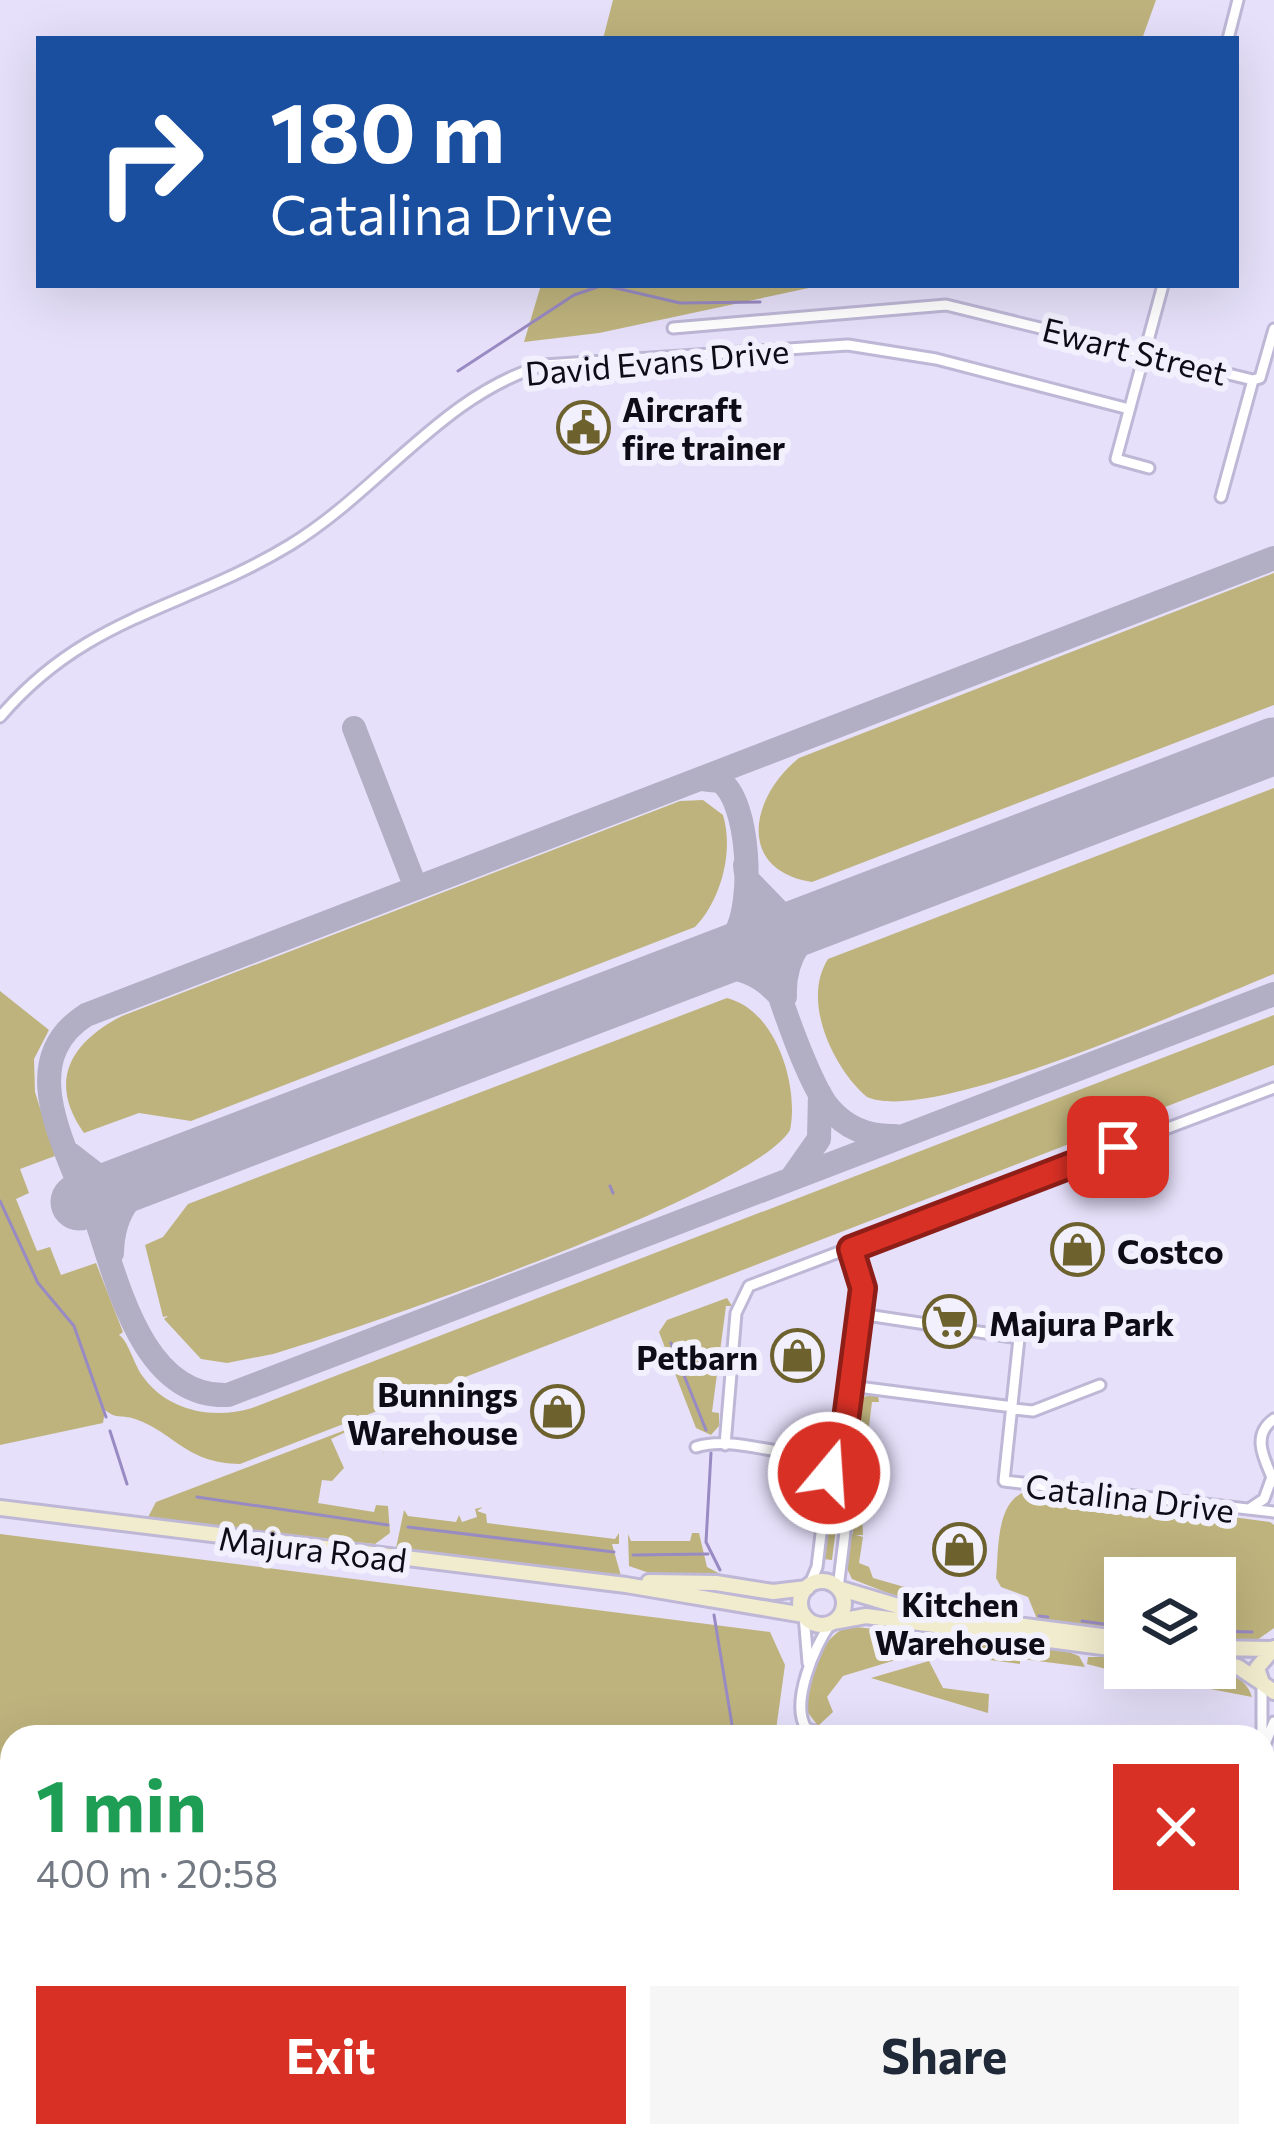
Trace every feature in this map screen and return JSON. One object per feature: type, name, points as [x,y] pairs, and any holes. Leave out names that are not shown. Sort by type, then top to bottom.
[{"type":"main road","name":"Majura Road","points":[[0,1508],[626,1585],[804,1615]]},
{"type":"main road","points":[[1104,1636],[911,1611],[825,1581],[808,1587],[800,1604],[804,1615],[818,1624],[866,1616],[1104,1647]]},
{"type":"main road","name":"Majura Road","points":[[626,1585],[709,1582],[773,1592],[808,1587]]},
{"type":"main road","points":[[832,1622],[844,1606],[838,1588]]},
{"type":"main road","points":[[1236,1648],[1273,1648]]},
{"type":"main road","points":[[1266,1686],[1258,1663],[1273,1648]]},
{"type":"main road","points":[[1236,1666],[1266,1686]]},
{"type":"street","points":[[1229,36],[1238,0]]},
{"type":"street","points":[[1149,468],[1116,459],[1162,288]]},
{"type":"street","name":"Ewart Street","points":[[673,328],[946,305],[1253,380]]},
{"type":"street","points":[[1221,497],[1253,380],[1260,379],[1274,329]]},
{"type":"street","name":"David Evans Drive","points":[[0,717],[70,650],[119,621],[293,543],[466,402],[507,375],[544,364],[848,345],[936,359],[1130,409]]},
{"type":"street","points":[[725,1445],[726,1392],[741,1294],[756,1282],[1274,1088]]},
{"type":"street","points":[[838,1588],[853,1468],[854,1454],[845,1427],[862,1279],[851,1249]]},
{"type":"street","points":[[860,1314],[1015,1334],[1021,1345],[1013,1408]]},
{"type":"street","points":[[850,1386],[1033,1411],[1100,1385]]},
{"type":"street","name":"Catalina Drive","points":[[1013,1408],[1004,1481],[1274,1516]]},
{"type":"street","points":[[1240,1510],[1262,1502],[1273,1479],[1260,1436],[1274,1419]]},
{"type":"street","points":[[808,1587],[818,1567],[831,1449],[845,1427]]},
{"type":"street","points":[[696,1447],[725,1445],[806,1455],[844,1446],[854,1454]]},
{"type":"street","points":[[806,1455],[843,1474],[853,1468]]},
{"type":"street","points":[[804,1615],[809,1674]]},
{"type":"street","points":[[805,1725],[801,1720],[809,1674],[832,1622]]},
{"type":"street","points":[[1263,1725],[1266,1686]]},
{"type":"shaded area","points":[[613,0],[1156,0],[1143,36],[604,36]]},
{"type":"shaded area","points":[[540,288],[809,288],[599,333],[524,342]]},
{"type":"shaded area","points":[[1274,573],[1274,705],[812,882],[787,874],[770,862],[761,847],[762,810],[770,791],[799,758]]},
{"type":"shaded area","points":[[1274,788],[1274,974],[1066,1058],[947,1094],[900,1101],[867,1097],[844,1071],[820,1015],[820,976],[828,959]]},
{"type":"shaded area","points":[[703,800],[723,815],[726,860],[712,903],[695,927],[191,1121],[139,1113],[84,1133],[73,1114],[66,1080],[70,1065],[89,1038],[122,1016],[680,801]]},
{"type":"shaded area","points":[[0,991],[49,1030],[34,1059],[35,1092],[55,1156],[20,1169],[29,1193],[16,1199],[37,1251],[50,1247],[61,1275],[96,1263],[123,1332],[119,1335],[151,1387],[177,1404],[221,1413],[252,1408],[1274,1015],[1274,1065],[240,1464],[205,1458],[146,1424],[105,1410],[103,1423],[0,1445]]},
{"type":"shaded area","points":[[727,998],[760,1018],[787,1074],[790,1130],[761,1157],[634,1222],[551,1256],[273,1354],[227,1363],[201,1359],[164,1319],[168,1316],[163,1317],[145,1245],[163,1237],[188,1204]]},
{"type":"shaded area","points":[[727,1298],[732,1306],[726,1306],[712,1412],[719,1413],[719,1426],[711,1435],[696,1428],[659,1332],[667,1320]]},
{"type":"shaded area","points":[[878,1395],[879,1402],[872,1402],[861,1490],[863,1535],[856,1535],[863,1537],[859,1563],[869,1567],[873,1578],[964,1604],[1018,1610],[1024,1618],[916,1604],[852,1579],[843,1560],[846,1534],[853,1534],[853,1526],[847,1525],[860,1456],[851,1415],[860,1397]]},
{"type":"shaded area","points":[[369,1421],[331,1439],[344,1468],[332,1481],[322,1480],[318,1503],[374,1512],[376,1505],[388,1506],[390,1533],[375,1544],[146,1521],[156,1502]]},
{"type":"shaded area","points":[[409,1423],[417,1443],[410,1446],[406,1440],[383,1449],[382,1435]]},
{"type":"shaded area","points":[[833,1481],[842,1482],[832,1560],[823,1559]]},
{"type":"shaded area","points":[[1030,1490],[1270,1522],[1274,1525],[1274,1628],[1257,1640],[1236,1640],[1236,1557],[1104,1557],[1104,1629],[1037,1619],[1028,1597],[1001,1587],[996,1578],[1005,1514],[1019,1495]]},
{"type":"shaded area","points":[[483,1507],[477,1511],[486,1514],[487,1523],[615,1539],[619,1533],[619,1544],[612,1544],[621,1576],[395,1553],[404,1510],[408,1516],[456,1522],[459,1515],[462,1522],[477,1517],[475,1509]]},
{"type":"shaded area","points":[[692,1533],[699,1533],[707,1567],[724,1576],[655,1575],[629,1566],[628,1534],[631,1541],[690,1541]]},
{"type":"shaded area","points":[[0,1534],[770,1632],[785,1665],[777,1725],[0,1725]]},
{"type":"shaded area","points":[[847,1626],[1063,1650],[1079,1656],[1085,1667],[927,1647],[1020,1664],[925,1651],[843,1676],[827,1697],[833,1712],[817,1725],[806,1710],[813,1672],[821,1651]]},
{"type":"shaded area","points":[[1088,1657],[1104,1657],[1104,1668],[1087,1664]]},
{"type":"shaded area","points":[[929,1661],[943,1688],[989,1694],[988,1713],[871,1678]]},
{"type":"shaded area","points":[[1236,1677],[1252,1697],[1210,1689],[1236,1689]]},
{"type":"waterway","points":[[458,371],[574,295],[594,288]]},
{"type":"waterway","points":[[616,288],[680,303],[760,302]]},
{"type":"waterway","points":[[610,1186],[613,1193]]},
{"type":"waterway","points":[[0,1201],[38,1283],[74,1326],[106,1417]]},
{"type":"waterway","points":[[671,1343],[706,1430]]},
{"type":"waterway","points":[[110,1431],[127,1484]]},
{"type":"waterway","points":[[711,1453],[706,1542],[720,1570]]},
{"type":"waterway","points":[[197,1497],[388,1525]]},
{"type":"waterway","points":[[408,1527],[614,1552]]},
{"type":"waterway","points":[[633,1555],[708,1554]]},
{"type":"waterway","points":[[714,1615],[732,1725]]},
{"type":"waterway","points":[[1039,1616],[1048,1617]]},
{"type":"waterway","points":[[1082,1621],[1104,1624]]},
{"type":"waterway","points":[[1236,1632],[1252,1632]]},
{"type":"taxiway","points":[[85,1200],[57,1127],[49,1077],[53,1054],[65,1033],[86,1015],[1274,558]]},
{"type":"taxiway","points":[[354,728],[416,888]]},
{"type":"taxiway","points":[[681,972],[724,948],[735,934],[745,900],[746,854],[738,809],[720,781],[701,779]]},
{"type":"taxiway","points":[[745,865],[778,991],[818,1090],[829,1108],[850,1126],[895,1136]]},
{"type":"taxiway","points":[[750,882],[781,914],[828,916]]},
{"type":"taxiway","points":[[785,997],[788,968],[800,944],[818,924],[844,910]]},
{"type":"taxiway","points":[[632,991],[689,971],[726,967],[744,971],[778,994]]},
{"type":"taxiway","points":[[89,1199],[120,1292],[151,1353],[172,1376],[197,1391],[228,1395],[1274,994]]},
{"type":"taxiway","points":[[793,1176],[819,1139],[820,1094]]},
{"type":"taxiway","points":[[70,1154],[101,1178],[147,1178]]},
{"type":"taxiway","points":[[112,1253],[116,1224],[128,1201],[172,1168]]},
{"type":"runway","points":[[79,1202],[1274,746]]},
{"type":"place","name":"Aircraft fire trainer","points":[[583,427]]},
{"type":"place","name":"Costco","points":[[1078,1250]]},
{"type":"place","name":"Majura Park","points":[[950,1322]]},
{"type":"place","name":"Petbarn","points":[[797,1356]]},
{"type":"place","name":"Bunnings Warehouse","points":[[557,1412]]},
{"type":"place","name":"Kitchen Warehouse","points":[[960,1549]]},
{"type":"route","points":[[829,1473],[827,1455],[845,1427],[863,1288],[851,1249],[1118,1147]]}]
